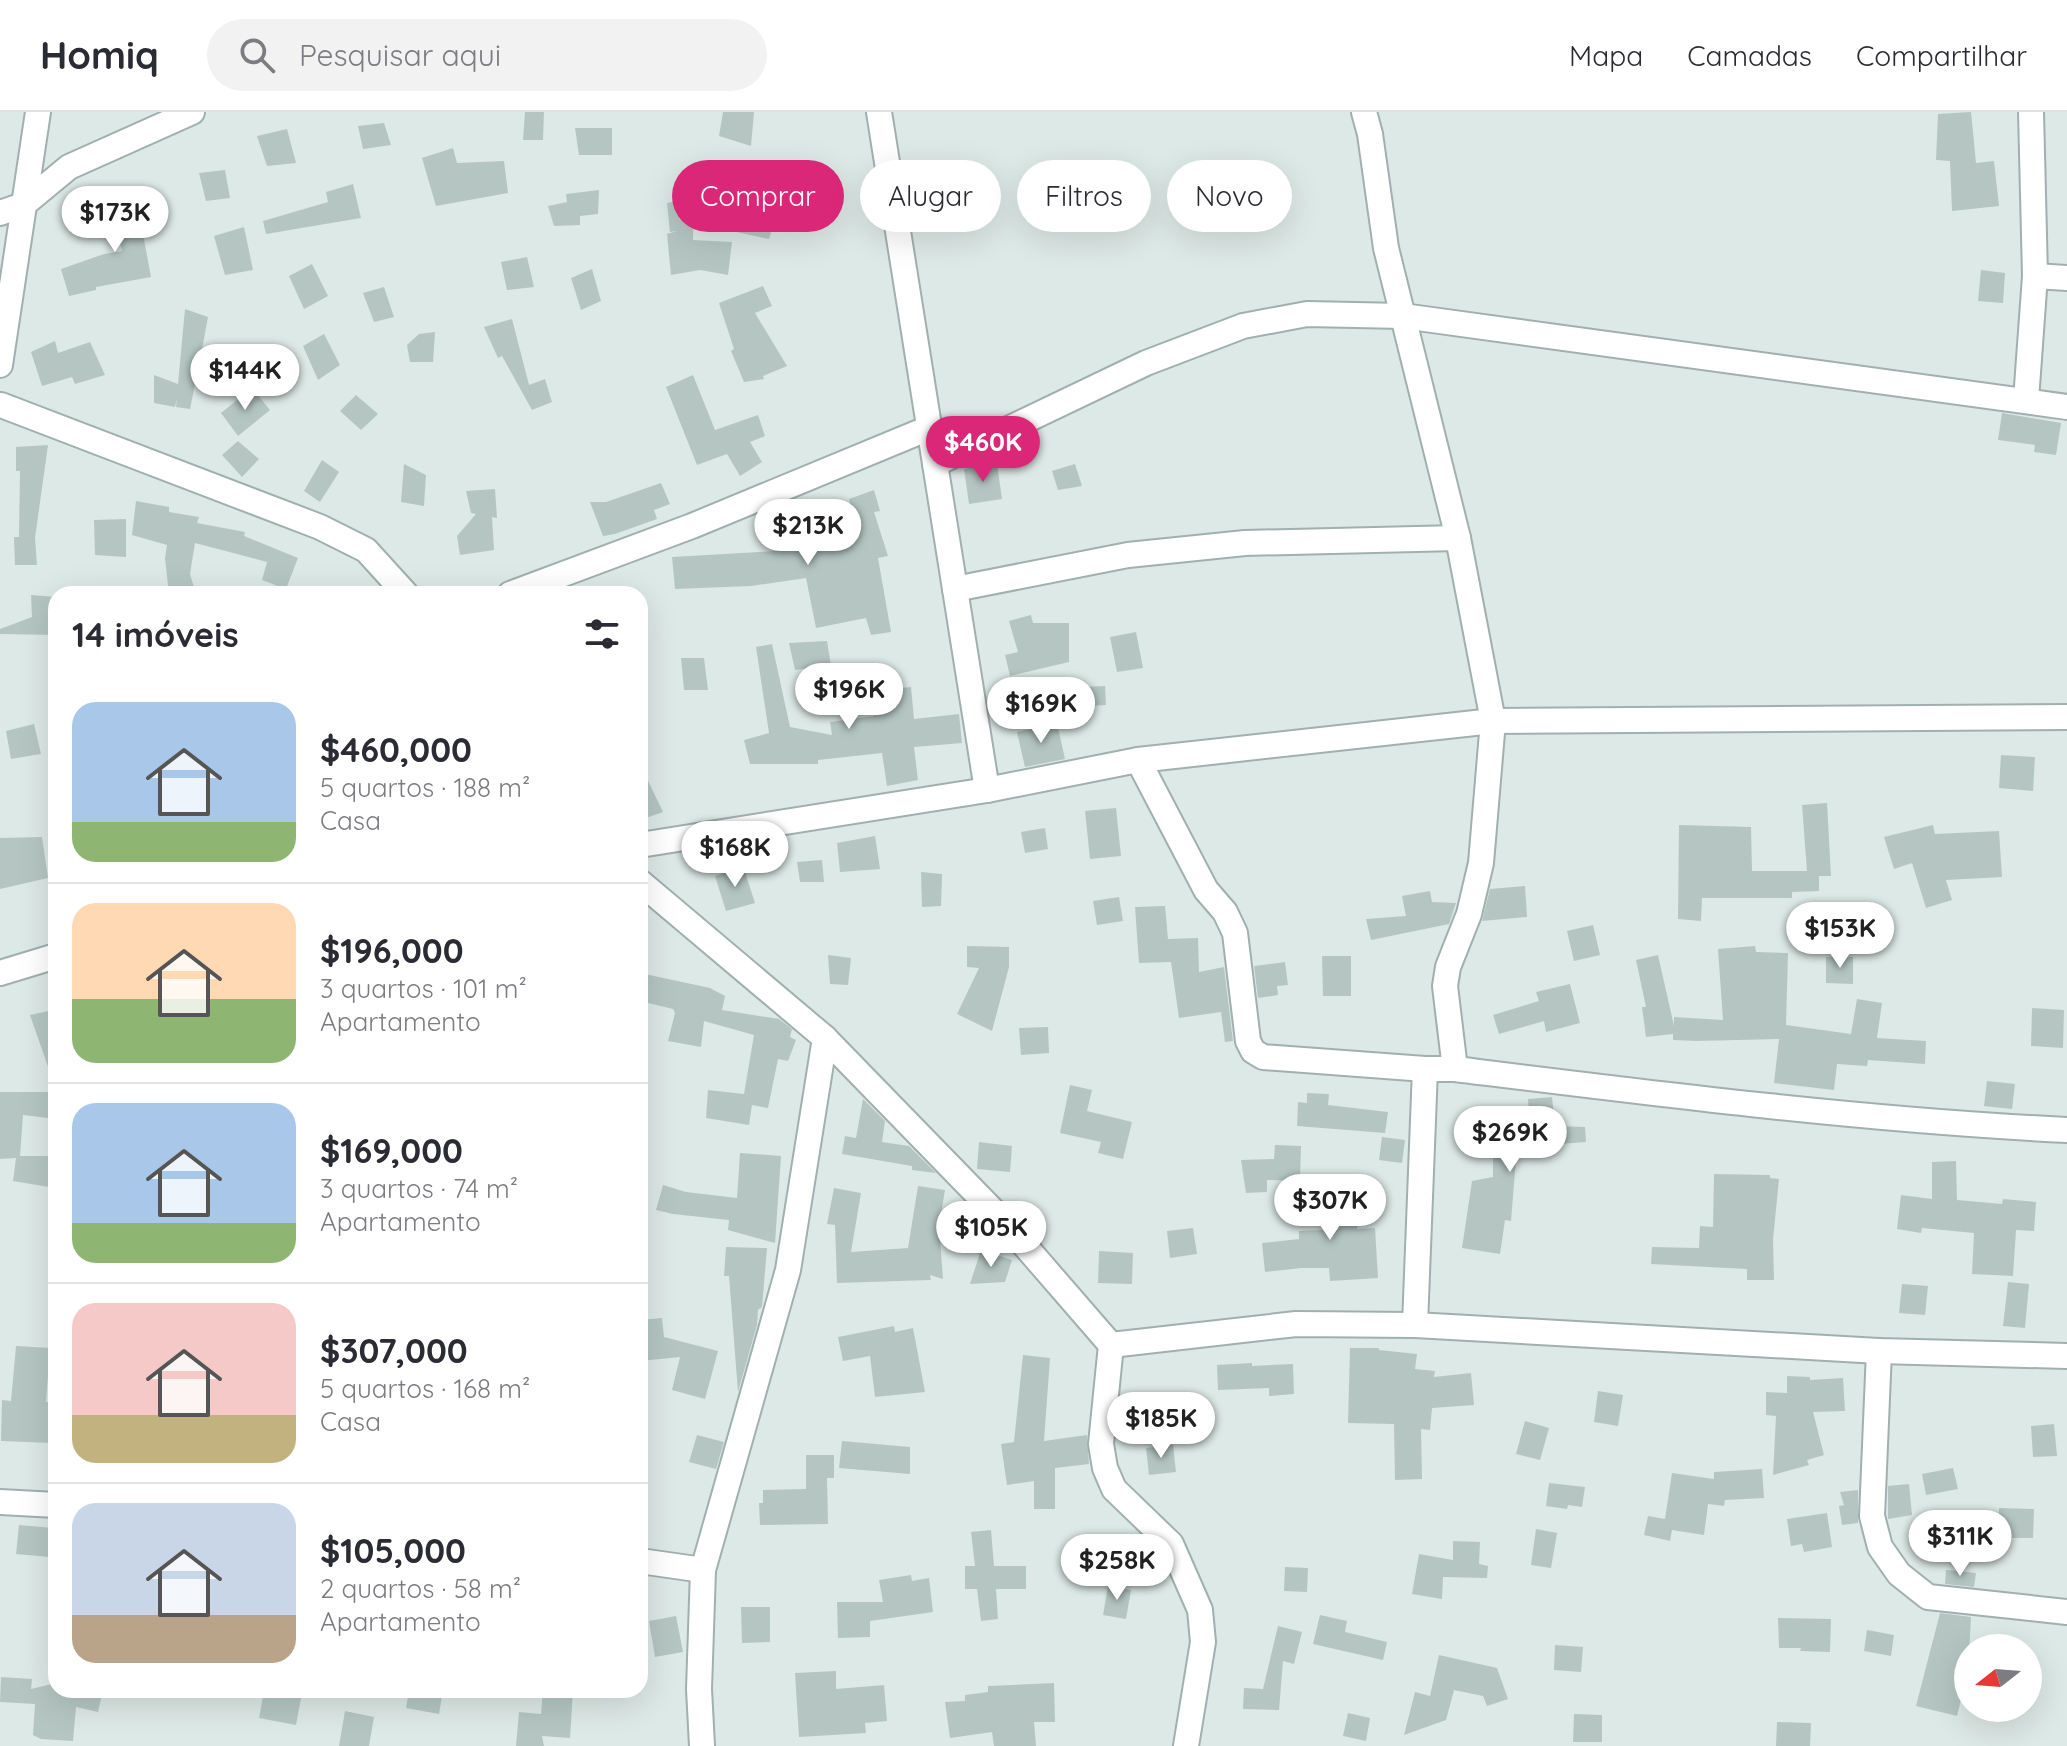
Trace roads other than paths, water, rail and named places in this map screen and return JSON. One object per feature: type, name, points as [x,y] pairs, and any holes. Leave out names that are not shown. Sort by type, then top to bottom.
[{"type":"street","points":[[0,365],[11,209],[38,112]]},
{"type":"street","points":[[11,209],[69,167],[192,112]]},
{"type":"street","points":[[879,112],[987,790]]},
{"type":"street","points":[[1364,112],[1370,134],[1386,248],[1458,538],[1493,721],[1481,863],[1469,914],[1448,967],[1445,986],[1455,1069]]},
{"type":"street","points":[[2026,400],[2035,276],[2031,112]]},
{"type":"street","points":[[2035,276],[2067,278]]},
{"type":"street","points":[[935,464],[1146,363],[1243,326],[1307,314],[1403,316],[2067,407]]},
{"type":"street","points":[[0,382],[0,413]]},
{"type":"street","points":[[1,405],[320,527],[366,550],[399,586]]},
{"type":"street","points":[[531,586],[692,526],[929,428]]},
{"type":"street","points":[[955,589],[1128,555],[1245,543],[1458,538]]},
{"type":"street","points":[[648,844],[987,790],[1138,760],[1493,721],[2067,717]]},
{"type":"street","points":[[1138,760],[1206,890],[1225,912],[1235,933],[1248,1041],[1253,1051],[1263,1057],[1455,1069],[1680,1097],[1950,1125],[2067,1130]]},
{"type":"street","points":[[648,889],[825,1038],[1007,1225],[1111,1345],[1101,1444],[1105,1468],[1114,1489],[1171,1544],[1200,1610],[1203,1642],[1186,1746]]},
{"type":"street","points":[[0,973],[48,958]]},
{"type":"street","points":[[702,1746],[699,1689],[703,1570],[788,1270],[825,1038]]},
{"type":"street","points":[[1415,1325],[1425,1069]]},
{"type":"street","points":[[1111,1345],[1296,1324],[1415,1325],[1879,1351],[2067,1356]]},
{"type":"street","points":[[1879,1351],[1872,1516],[1880,1547],[1899,1574],[1928,1597],[2067,1612]]},
{"type":"street","points":[[0,1502],[48,1505]]},
{"type":"street","points":[[648,1562],[703,1570]]}]
